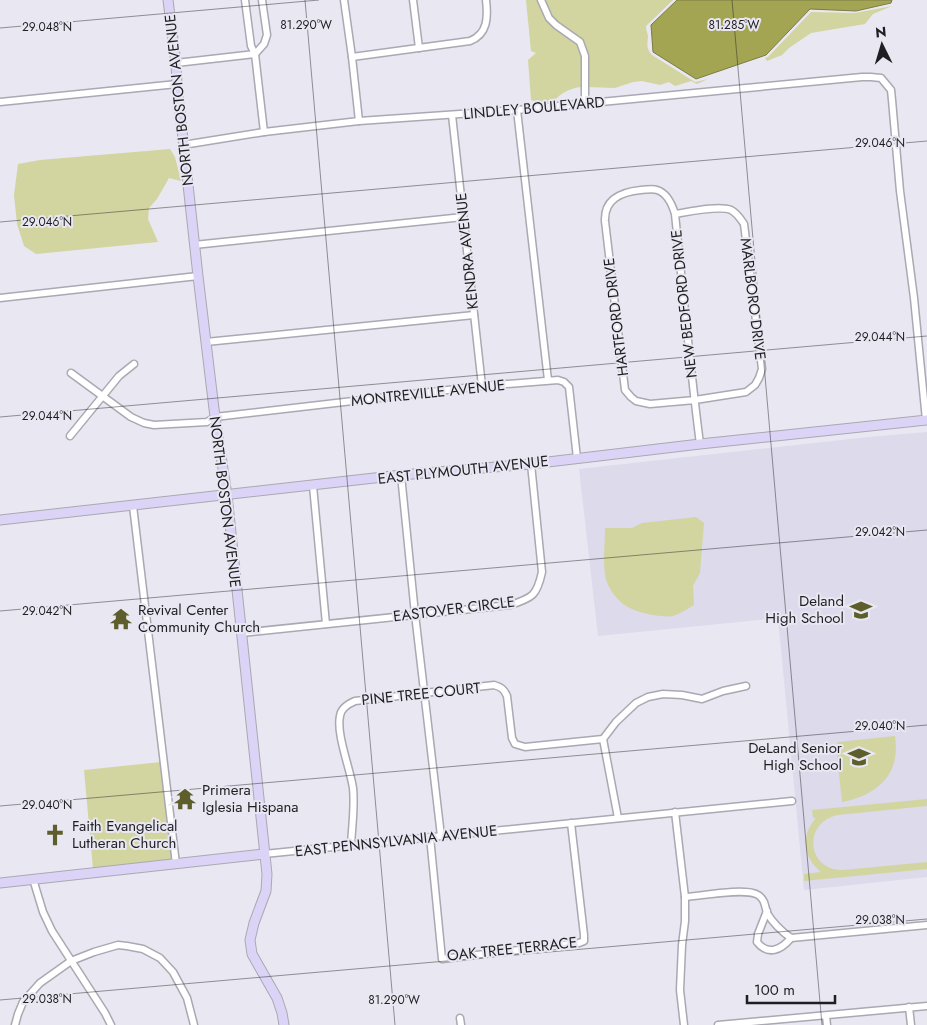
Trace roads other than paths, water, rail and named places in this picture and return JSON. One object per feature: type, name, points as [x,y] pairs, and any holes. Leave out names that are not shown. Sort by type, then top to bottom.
[{"type":"street","name":"NORTH BOSTON AVENUE","points":[[168,0],[214,417],[227,495],[267,874],[266,891],[250,940],[252,954],[277,998],[284,1025]]},
{"type":"street","points":[[245,0],[251,46],[256,54],[264,132]]},
{"type":"street","points":[[176,64],[256,54],[264,44],[267,35],[262,0]]},
{"type":"street","points":[[344,0],[359,121]]},
{"type":"street","points":[[413,0],[419,48]]},
{"type":"street","points":[[352,57],[476,39],[484,31],[488,17],[486,0]]},
{"type":"street","points":[[541,0],[549,18],[580,42],[585,56],[585,104]]},
{"type":"street","name":"LINDLEY BOULEVARD","points":[[183,145],[264,132],[359,121],[517,110],[862,77],[881,78],[891,90],[900,191],[927,420]]},
{"type":"street","points":[[0,102],[177,84]]},
{"type":"street","points":[[517,110],[548,380]]},
{"type":"street","name":"KENDRA AVENUE","points":[[452,115],[482,386]]},
{"type":"street","name":"NEW BEDFORD DRIVE","points":[[639,190],[658,190],[669,199],[675,214],[700,444]]},
{"type":"street","name":"HARTFORD DRIVE","points":[[639,190],[619,195],[613,199],[605,213],[625,390],[636,401],[650,404],[694,400]]},
{"type":"street","name":"MARLBORO DRIVE","points":[[675,214],[722,208],[731,210],[739,216],[744,224],[762,369],[755,386],[746,392],[694,400]]},
{"type":"street","points":[[194,245],[463,216]]},
{"type":"street","points":[[0,298],[198,276]]},
{"type":"street","points":[[206,342],[474,315]]},
{"type":"street","points":[[70,436],[119,376],[134,364]]},
{"type":"street","name":"MONTREVILLE AVENUE","points":[[71,373],[131,417],[154,425],[207,422],[214,417],[482,386],[558,380],[564,382],[569,387],[577,458]]},
{"type":"street","name":"EAST PLYMOUTH AVENUE","points":[[0,520],[927,420]]},
{"type":"street","name":"EASTOVER CIRCLE","points":[[241,633],[510,605],[522,602],[533,595],[539,587],[542,572],[531,464]]},
{"type":"street","points":[[401,476],[440,836]]},
{"type":"street","points":[[313,486],[326,624]]},
{"type":"street","points":[[133,506],[176,864]]},
{"type":"street","name":"PINE TREE COURT","points":[[351,845],[354,807],[353,788],[340,729],[340,716],[342,709],[355,701],[494,685],[501,687],[507,696],[512,738],[515,744],[525,747],[603,739]]},
{"type":"street","points":[[618,818],[603,739],[616,722],[636,703],[648,697],[663,694],[702,699],[723,691],[746,686]]},
{"type":"street","name":"EAST PENNSYLVANIA AVENUE","points":[[0,883],[264,854],[792,801]]},
{"type":"street","points":[[675,812],[685,897],[680,990],[684,1025]]},
{"type":"street","name":"OAK TREE TERRACE","points":[[430,837],[442,959],[584,941],[571,823]]},
{"type":"street","points":[[33,879],[43,912],[52,931],[105,1013],[110,1025]]},
{"type":"street","points":[[685,897],[748,892],[759,895],[764,902],[766,911],[775,924],[791,938],[927,925]]},
{"type":"street","points":[[766,911],[758,934],[757,942],[761,948],[766,951],[774,950],[787,943],[791,938]]},
{"type":"street","points":[[15,1025],[23,1002],[40,983],[71,961],[94,952],[118,946],[142,949],[160,958],[173,972],[187,998],[194,1025]]},
{"type":"street","points":[[718,1025],[927,1006]]},
{"type":"street","points":[[909,1007],[911,1025]]},
{"type":"street","points":[[826,1016],[827,1025]]},
{"type":"place","name":"Deland High School","points":[[861,610]]},
{"type":"place","name":"Revival Center Community Church","points":[[121,619]]},
{"type":"place","name":"DeLand Senior High School","points":[[859,757]]},
{"type":"place","name":"Primera Iglesia Hispana","points":[[185,799]]},
{"type":"place","name":"Faith Evangelical Lutheran Church","points":[[55,835]]}]
